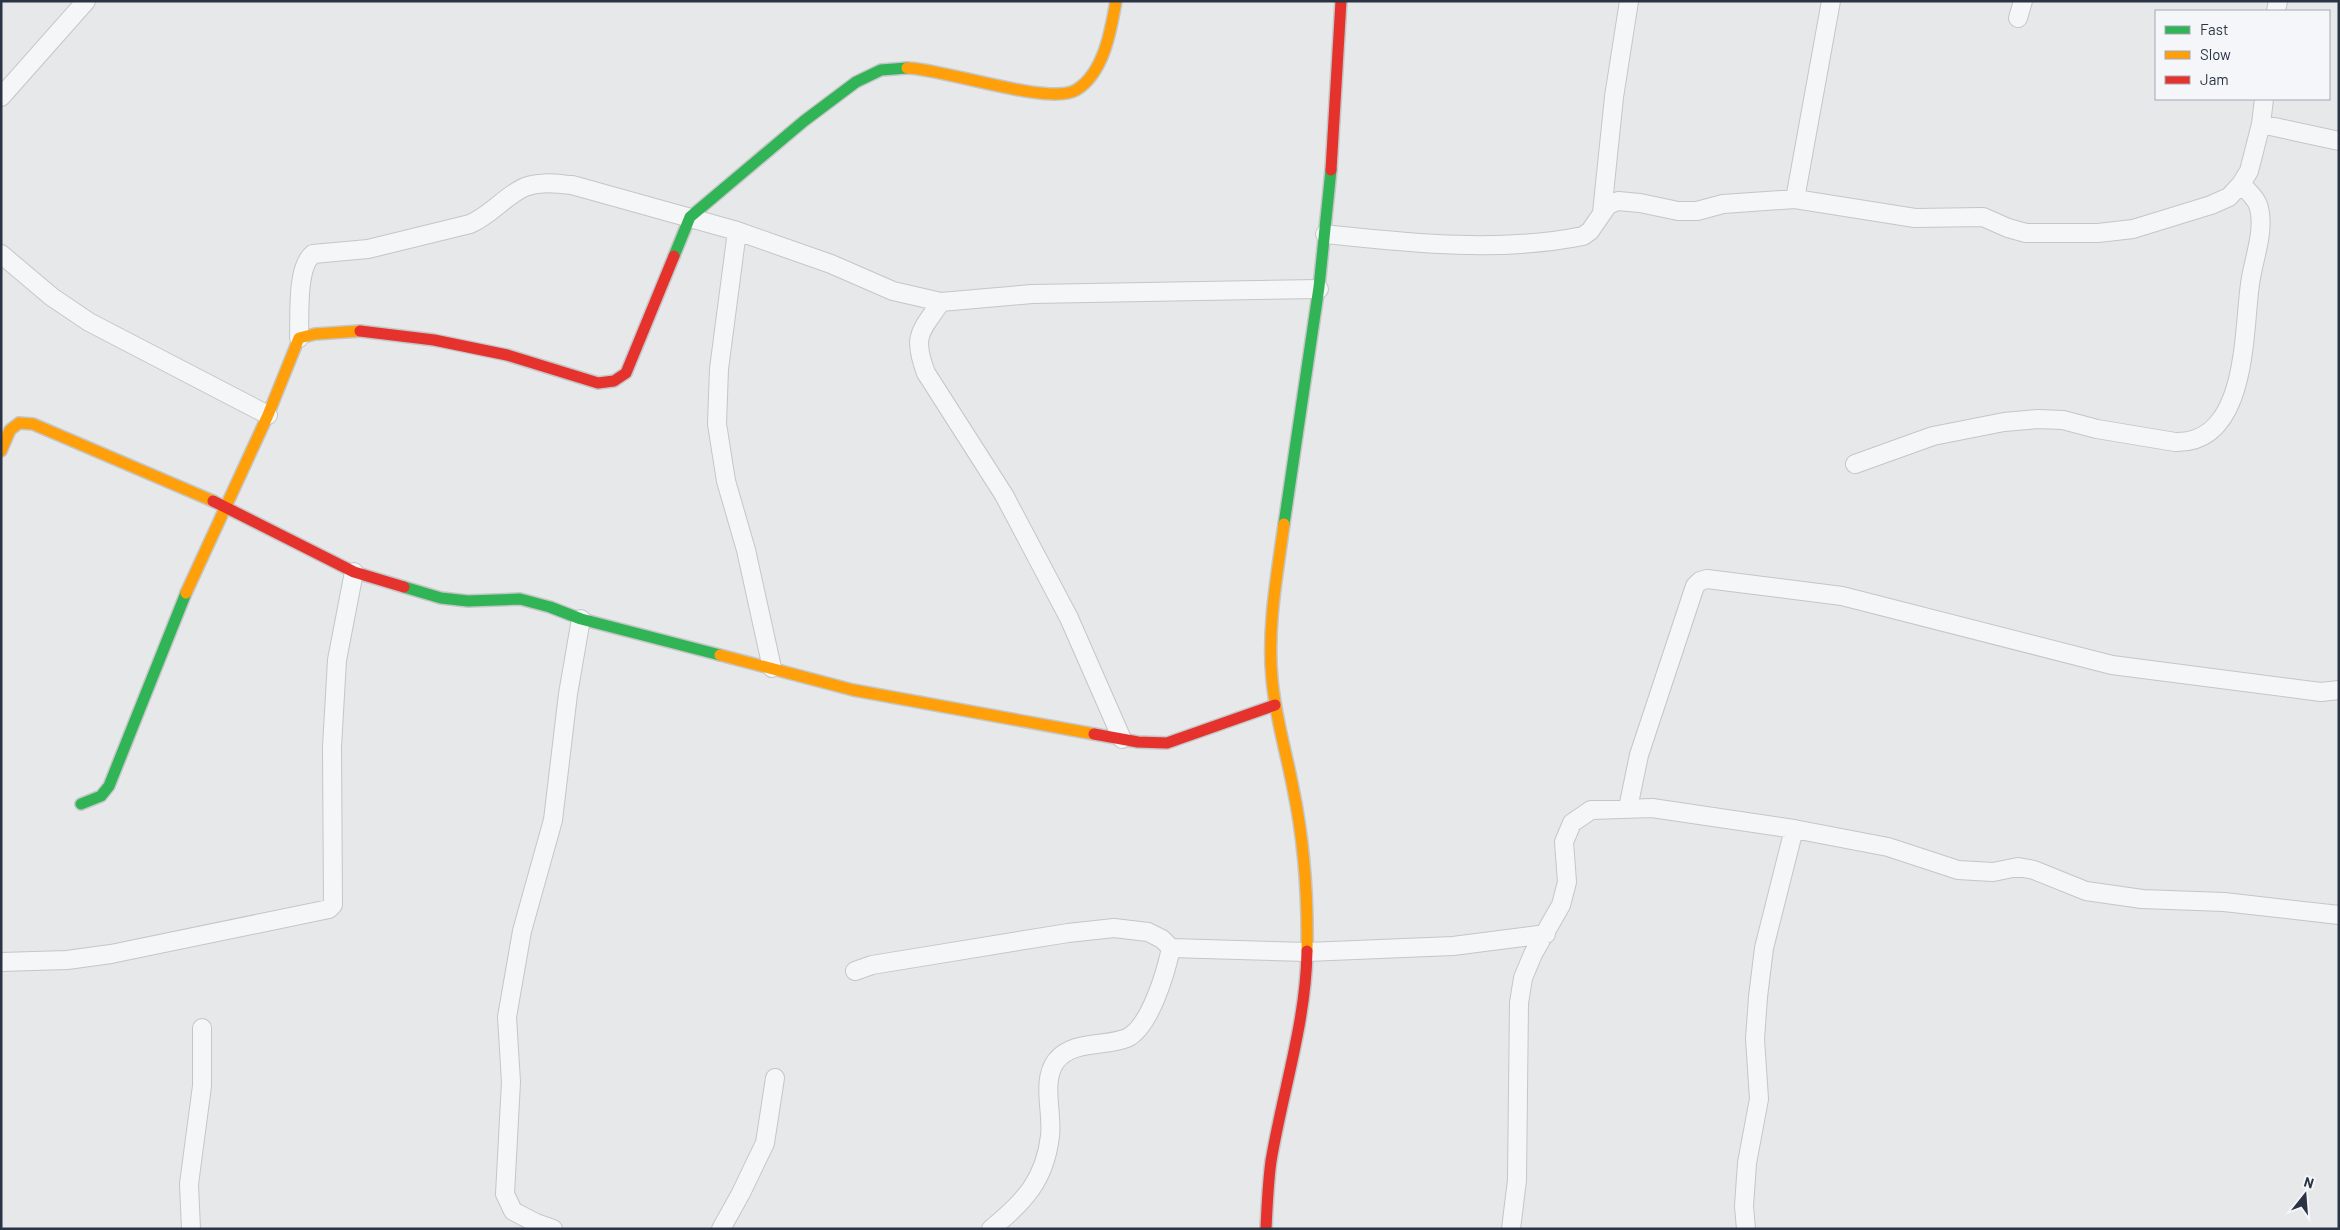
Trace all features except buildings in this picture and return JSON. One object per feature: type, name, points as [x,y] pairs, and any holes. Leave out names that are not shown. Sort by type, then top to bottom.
[{"type":"street","points":[[1,97],[86,1]]},
{"type":"street","points":[[299,338],[314,334],[361,331],[434,340],[507,355],[598,383],[614,381],[626,373],[690,217],[804,121],[856,82],[881,70],[910,68],[1050,95],[1076,90],[1095,71],[1111,29],[1116,1]]},
{"type":"street","points":[[1266,1229],[1270,1158],[1299,1026],[1308,952],[1305,877],[1301,838],[1293,786],[1275,705],[1271,663],[1272,623],[1299,416],[1319,289],[1341,1]]},
{"type":"street","points":[[1602,213],[1614,96],[1628,1]]},
{"type":"street","points":[[1795,200],[1831,1]]},
{"type":"street","points":[[2018,18],[2023,1]]},
{"type":"street","points":[[1324,234],[1467,246],[1520,244],[1583,236],[1590,231],[1608,205],[1618,201],[1640,203],[1678,211],[1697,211],[1723,204],[1772,199],[1795,200],[1915,218],[1983,217],[2008,228],[2026,233],[2088,234],[2133,229],[2211,205],[2229,197],[2241,184],[2249,171],[2261,124],[2264,100]]},
{"type":"street","points":[[2261,124],[2339,140]]},
{"type":"street","points":[[81,804],[105,794],[109,786],[158,668],[193,575],[268,415],[299,338],[303,271],[308,258],[313,254],[368,249],[470,224],[485,218],[509,196],[525,187],[544,183],[572,185],[737,231],[831,264],[893,291],[941,302],[1032,294],[1319,289]]},
{"type":"street","points":[[1854,464],[1933,436],[2004,422],[2063,420],[2097,429],[2187,443],[2214,427],[2231,403],[2238,381],[2249,291],[2261,221],[2259,207],[2252,195],[2241,184]]},
{"type":"street","points":[[737,231],[719,369],[717,424],[726,481],[746,550],[772,668]]},
{"type":"street","points":[[1,254],[52,297],[89,322],[268,415]]},
{"type":"street","points":[[941,302],[920,332],[918,352],[926,373],[1004,495],[1069,618],[1122,739]]},
{"type":"street","points":[[1,452],[10,430],[19,423],[33,424],[225,506],[354,572],[441,598],[468,601],[520,599],[550,607],[581,619],[853,690],[1122,739],[1166,744],[1224,721],[1275,705]]},
{"type":"street","points":[[1,962],[67,960],[111,954],[329,909],[333,905],[332,747],[336,660],[354,572]]},
{"type":"street","points":[[1628,808],[1639,755],[1695,586],[1707,578],[1842,596],[2112,665],[2312,691],[2339,690]]},
{"type":"street","points":[[553,1229],[536,1223],[513,1211],[505,1194],[511,1082],[507,1018],[522,931],[553,820],[568,694],[581,619]]},
{"type":"street","points":[[1511,1229],[1517,1180],[1519,1003],[1523,978],[1533,954],[1561,905],[1567,882],[1564,842],[1572,823],[1591,810],[1661,809],[1794,829],[1888,847],[1958,870],[1993,872],[2018,868],[2034,870],[2086,891],[2142,899],[2224,902],[2339,916]]},
{"type":"street","points":[[1746,1229],[1744,1206],[1747,1163],[1759,1099],[1756,1038],[1758,997],[1764,948],[1794,829]]},
{"type":"street","points":[[855,971],[872,965],[1068,933],[1114,928],[1148,932],[1162,939],[1171,948],[1308,952],[1453,946],[1546,934]]},
{"type":"street","points":[[991,1229],[1017,1208],[1039,1179],[1050,1135],[1048,1087],[1055,1062],[1062,1054],[1074,1049],[1126,1038],[1135,1033],[1144,1024],[1161,982],[1171,948]]},
{"type":"street","points":[[191,1229],[189,1184],[202,1086],[202,1028]]},
{"type":"street","points":[[720,1229],[741,1193],[765,1142],[775,1078]]},
{"type":"traffic: fast","points":[[674,256],[690,217],[804,121],[856,82],[881,70],[907,68]]},
{"type":"traffic: fast","points":[[1284,524],[1319,287],[1331,170]]},
{"type":"traffic: fast","points":[[404,587],[441,598],[468,601],[520,599],[550,607],[581,619],[720,655]]},
{"type":"traffic: fast","points":[[81,804],[101,796],[109,786],[186,593]]},
{"type":"traffic: slow","points":[[907,68],[1044,93],[1063,94],[1076,90],[1086,82],[1100,62],[1109,37],[1116,1]]},
{"type":"traffic: slow","points":[[186,593],[268,415],[299,338],[315,334],[360,331]]},
{"type":"traffic: slow","points":[[1,451],[10,430],[19,423],[33,424],[213,501]]},
{"type":"traffic: slow","points":[[1284,524],[1272,621],[1272,679],[1303,848],[1307,910],[1307,951]]},
{"type":"traffic: slow","points":[[720,655],[853,690],[1094,734]]},
{"type":"traffic: jam","points":[[1331,170],[1341,1]]},
{"type":"traffic: jam","points":[[360,331],[434,340],[507,355],[598,383],[614,381],[626,373],[674,256]]},
{"type":"traffic: jam","points":[[213,501],[354,572],[404,587]]},
{"type":"traffic: jam","points":[[1094,734],[1138,742],[1167,743],[1275,705]]},
{"type":"traffic: jam","points":[[1266,1229],[1271,1161],[1303,1004],[1307,951]]}]
